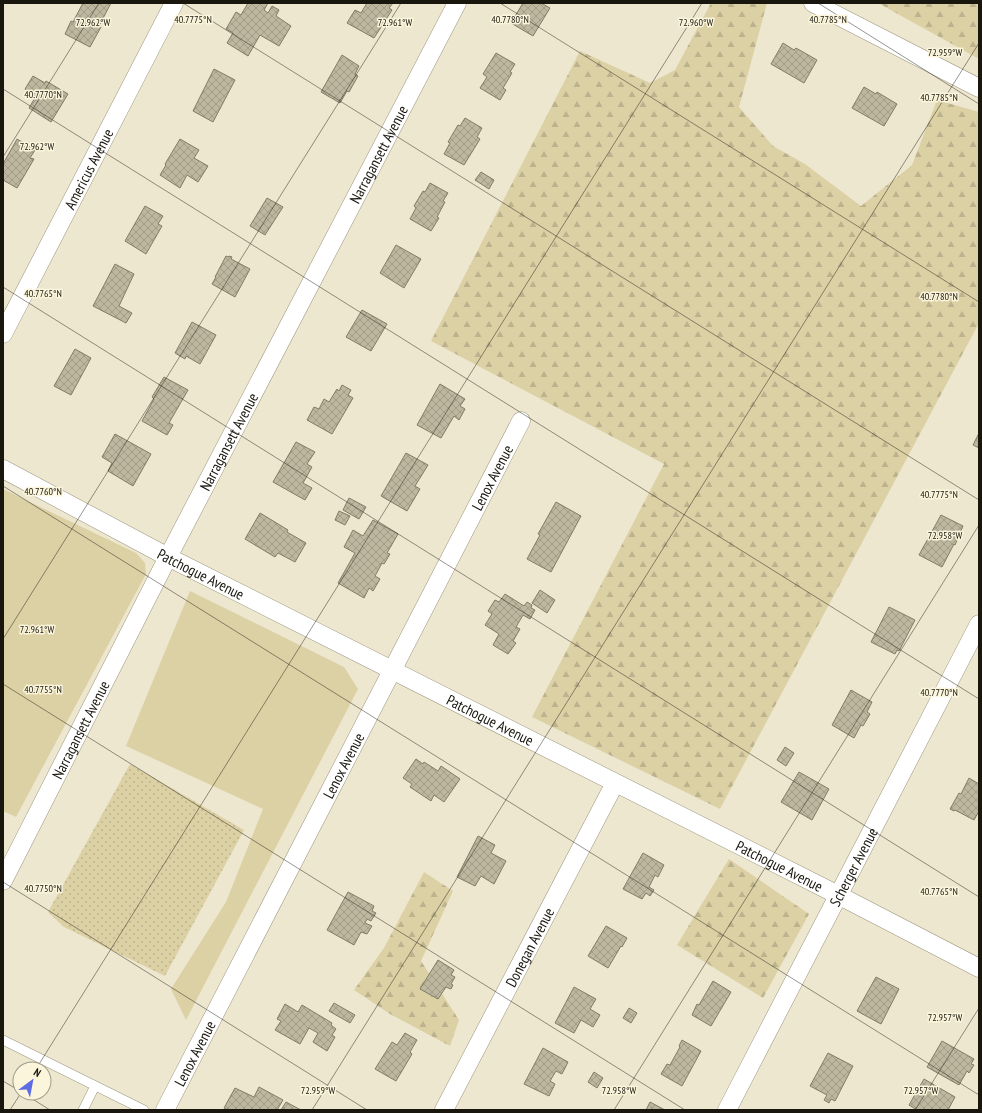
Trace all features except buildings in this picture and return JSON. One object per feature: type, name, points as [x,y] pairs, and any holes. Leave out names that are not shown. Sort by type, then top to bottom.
[{"type":"street","name":"Americus Avenue","points":[[3,334],[174,3]]},
{"type":"street","name":"Narragansett Avenue","points":[[3,881],[168,557],[457,3]]},
{"type":"street","points":[[813,3],[979,88]]},
{"type":"street","name":"Lenox Avenue","points":[[165,1110],[521,421]]},
{"type":"street","name":"Patchogue Avenue","points":[[3,469],[168,557],[838,895],[979,968]]},
{"type":"street","name":"Scherger Avenue","points":[[727,1110],[979,624]]},
{"type":"street","name":"Donegan Avenue","points":[[444,1110],[615,783]]},
{"type":"lane","points":[[4,1042],[144,1110]]},
{"type":"lane","points":[[83,1110],[95,1086]]},
{"type":"green space","points":[[711,3],[767,3],[739,107],[773,146],[805,164],[861,206],[912,165],[937,100],[979,112],[979,323],[720,809],[532,717],[664,464],[431,341],[580,51],[650,83],[675,70]]},
{"type":"green space","points":[[878,3],[979,3],[979,59]]},
{"type":"green space","points":[[3,489],[136,553],[145,563],[146,574],[16,817],[3,811]]},
{"type":"green space","points":[[190,591],[344,667],[358,689],[186,1020],[171,989],[226,902],[263,809],[126,746]]},
{"type":"green space","points":[[130,764],[244,830],[165,976],[64,927],[48,912]]},
{"type":"green space","points":[[729,859],[809,914],[763,998],[677,945]]},
{"type":"green space","points":[[424,872],[453,891],[421,961],[459,1020],[450,1046],[390,1014],[354,990],[384,948]]}]
